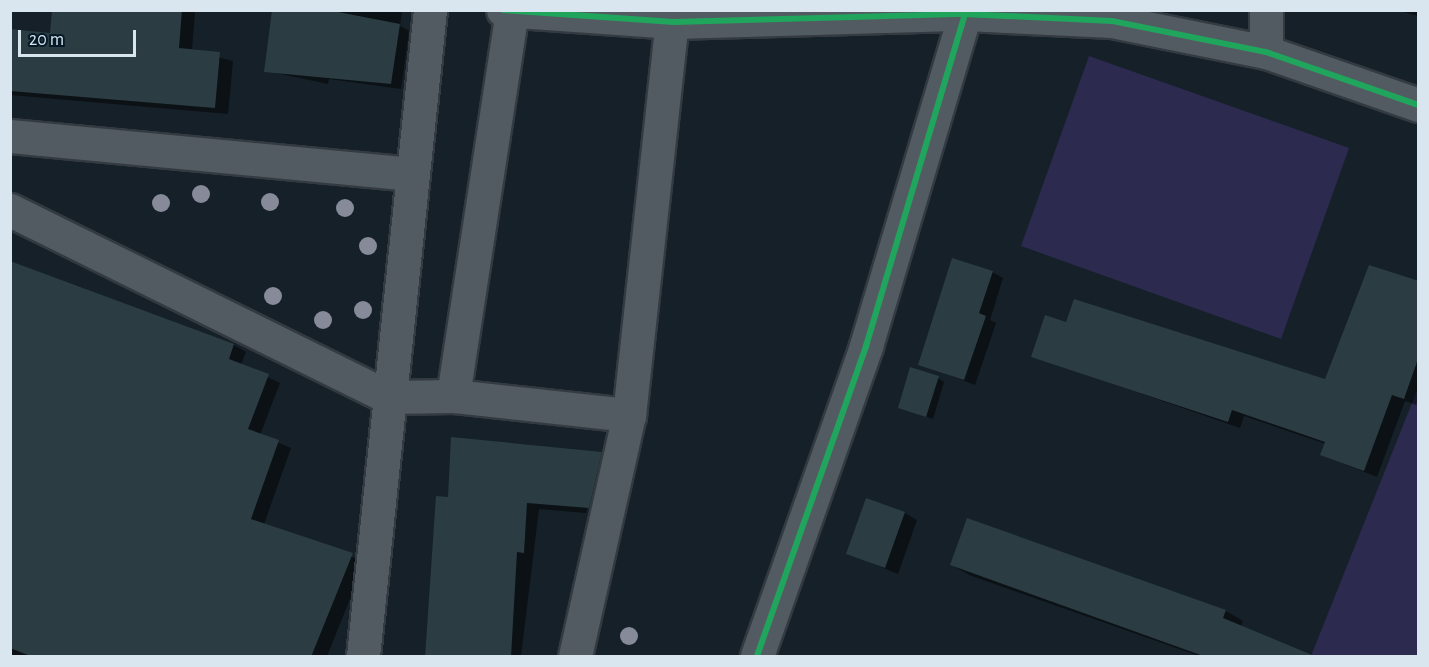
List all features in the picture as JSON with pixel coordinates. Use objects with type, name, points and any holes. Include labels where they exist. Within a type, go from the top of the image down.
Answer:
[{"type":"street","points":[[363,657],[430,10]]},
{"type":"street","points":[[1266,10],[1266,52]]},
{"type":"street","points":[[453,396],[508,11],[673,16],[1042,14],[1184,22],[1419,105]]},
{"type":"street","points":[[757,657],[866,346],[965,14]]},
{"type":"street","points":[[576,657],[628,415],[673,16]]},
{"type":"street","points":[[10,136],[412,174]]},
{"type":"street","points":[[10,210],[389,397],[453,396],[628,415]]},
{"type":"shaded area","points":[[1089,56],[1349,148],[1281,339],[1021,246]]},
{"type":"shaded area","points":[[1418,388],[1418,656],[1311,656]]},
{"type":"building","points":[[52,10],[182,10],[179,48],[220,52],[215,108],[10,91],[10,29],[50,33]]},
{"type":"building","points":[[272,10],[328,10],[400,24],[391,84],[264,72]]},
{"type":"building","points":[[952,258],[993,271],[979,313],[986,316],[964,380],[918,365]]},
{"type":"building","points":[[10,261],[234,344],[229,359],[269,374],[248,429],[279,440],[251,519],[353,553],[311,657],[33,657],[10,648]]},
{"type":"building","points":[[1369,265],[1419,281],[1419,356],[1404,399],[1392,395],[1364,471],[1320,455],[1325,442],[1232,410],[1228,422],[1031,357],[1045,315],[1066,322],[1074,299],[1325,379]]},
{"type":"building","points":[[910,367],[939,376],[926,417],[898,408]]},
{"type":"building","points":[[451,437],[602,452],[589,508],[527,503],[524,553],[517,552],[511,657],[425,657],[436,496],[448,497]]},
{"type":"building","points":[[866,498],[905,512],[885,568],[846,554]]},
{"type":"building","points":[[967,518],[1226,610],[1223,618],[1317,657],[1206,657],[950,565]]},
{"type":"cycle path","points":[[503,10],[674,22],[965,14],[1112,21],[1266,52],[1418,105]]},
{"type":"cycle path","points":[[757,656],[866,346],[965,14]]}]
